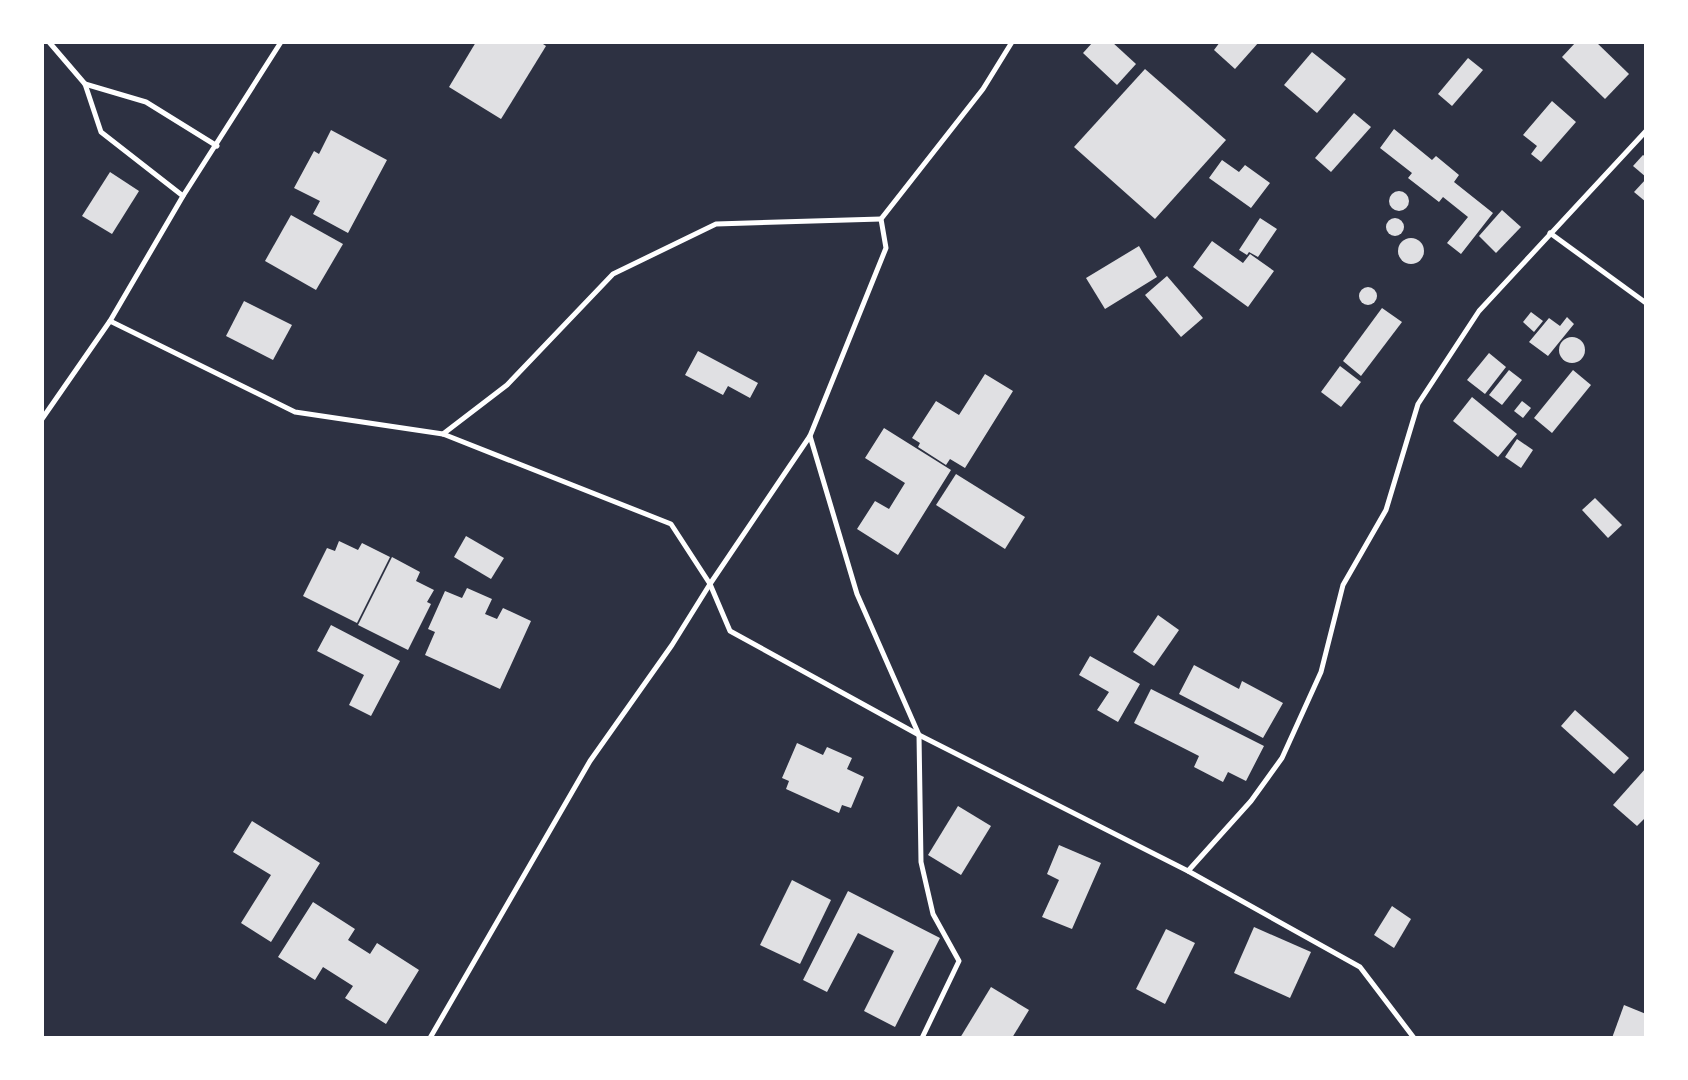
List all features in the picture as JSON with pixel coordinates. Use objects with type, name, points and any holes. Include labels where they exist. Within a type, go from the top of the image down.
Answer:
[{"type":"street","points":[[49,42],[85,84],[101,132],[183,196]]},
{"type":"street","points":[[42,419],[110,321],[183,196],[217,146],[281,42]]},
{"type":"street","points":[[430,1038],[590,761],[672,644],[710,584],[810,436],[886,248],[881,219],[983,89],[1012,42]]},
{"type":"street","points":[[85,84],[146,102],[217,146]]},
{"type":"street","points":[[1188,872],[1251,801],[1282,758],[1321,672],[1344,585],[1386,510],[1418,404],[1479,311],[1646,131]]},
{"type":"street","points":[[443,434],[507,385],[613,274],[716,224],[881,219]]},
{"type":"street","points":[[1550,233],[1646,303]]},
{"type":"street","points":[[110,321],[295,412],[443,434],[672,524],[710,584],[730,631],[919,735],[1188,872],[1360,966],[1414,1038]]},
{"type":"street","points":[[810,436],[856,594],[919,735],[921,862],[933,914],[959,960],[922,1038]]},
{"type":"building","points":[[476,42],[540,42],[546,46],[501,119],[449,87]]},
{"type":"building","points":[[1093,42],[1112,42],[1136,64],[1117,85],[1083,53]]},
{"type":"building","points":[[1220,42],[1259,42],[1235,69],[1214,50]]},
{"type":"building","points":[[1576,42],[1596,42],[1629,74],[1605,99],[1562,57]]},
{"type":"building","points":[[1312,52],[1346,79],[1317,113],[1284,85]]},
{"type":"building","points":[[1468,58],[1483,70],[1452,106],[1438,94]]},
{"type":"building","points":[[1145,69],[1226,140],[1155,219],[1074,147]]},
{"type":"building","points":[[1552,101],[1576,122],[1541,162],[1531,154],[1537,146],[1523,135]]},
{"type":"building","points":[[1354,113],[1371,127],[1331,172],[1315,158]]},
{"type":"building","points":[[1394,129],[1432,160],[1436,156],[1459,175],[1454,182],[1493,213],[1461,254],[1447,243],[1468,217],[1443,197],[1439,202],[1408,178],[1412,173],[1380,148]]},
{"type":"building","points":[[331,130],[387,160],[348,233],[313,214],[320,201],[294,188],[314,151],[319,154]]},
{"type":"building","points":[[1643,155],[1646,157],[1646,177],[1633,166]]},
{"type":"building","points":[[1222,160],[1239,172],[1245,165],[1270,183],[1251,208],[1209,178]]},
{"type":"building","points":[[110,172],[139,191],[112,234],[82,216]]},
{"type":"building","points":[[1646,179],[1646,202],[1634,192]]},
{"type":"building","points":[[1395,191],[1403,191],[1409,197],[1409,205],[1403,211],[1395,211],[1389,205],[1389,197]]},
{"type":"building","points":[[1502,210],[1521,227],[1496,253],[1479,236]]},
{"type":"building","points":[[291,215],[343,244],[316,290],[265,261]]},
{"type":"building","points":[[1260,218],[1277,229],[1258,257],[1249,252],[1247,255],[1239,250]]},
{"type":"building","points":[[1395,218],[1401,221],[1404,227],[1401,233],[1395,236],[1389,233],[1386,227],[1389,221]]},
{"type":"building","points":[[1411,238],[1420,242],[1424,251],[1420,260],[1411,264],[1402,260],[1398,251],[1402,242]]},
{"type":"building","points":[[1212,241],[1243,263],[1250,254],[1274,271],[1248,307],[1193,267]]},
{"type":"building","points":[[1139,246],[1157,277],[1105,309],[1086,278]]},
{"type":"building","points":[[1167,276],[1203,318],[1181,337],[1145,295]]},
{"type":"building","points":[[1368,287],[1374,290],[1377,296],[1374,302],[1368,305],[1362,302],[1359,296],[1362,290]]},
{"type":"building","points":[[244,301],[292,325],[273,360],[226,336]]},
{"type":"building","points":[[1382,308],[1402,322],[1361,376],[1343,361]]},
{"type":"building","points":[[1531,312],[1543,321],[1534,332],[1523,322]]},
{"type":"building","points":[[1567,317],[1574,324],[1548,356],[1529,342],[1549,318],[1560,326]]},
{"type":"building","points":[[1572,337],[1581,341],[1585,350],[1581,359],[1572,363],[1563,359],[1559,350],[1563,341]]},
{"type":"building","points":[[698,351],[758,383],[750,398],[728,386],[723,395],[685,375]]},
{"type":"building","points":[[1489,353],[1506,367],[1485,394],[1467,380]]},
{"type":"building","points":[[1340,366],[1361,382],[1341,407],[1321,392]]},
{"type":"building","points":[[1509,370],[1522,380],[1502,405],[1489,395]]},
{"type":"building","points":[[1573,370],[1591,385],[1552,433],[1534,418]]},
{"type":"building","points":[[985,374],[1013,391],[965,468],[950,459],[946,465],[918,447],[920,443],[912,438],[936,401],[959,415]]},
{"type":"building","points":[[1472,397],[1517,434],[1498,457],[1453,421]]},
{"type":"building","points":[[1522,401],[1531,408],[1523,418],[1514,411]]},
{"type":"building","points":[[884,428],[951,470],[898,555],[857,529],[875,501],[889,509],[905,483],[865,458]]},
{"type":"building","points":[[1517,439],[1533,450],[1521,468],[1505,457]]},
{"type":"building","points":[[956,474],[1025,517],[1005,549],[936,505]]},
{"type":"building","points":[[1595,498],[1622,525],[1608,538],[1582,510]]},
{"type":"building","points":[[466,536],[504,558],[491,579],[454,557]]},
{"type":"building","points":[[339,541],[358,550],[362,543],[390,557],[357,623],[303,596],[327,548],[335,551]]},
{"type":"building","points":[[392,557],[420,572],[416,581],[434,590],[427,602],[431,604],[408,650],[358,625]]},
{"type":"building","points":[[467,588],[492,599],[485,614],[497,619],[503,608],[531,621],[500,689],[425,655],[435,632],[428,629],[445,591],[462,598]]},
{"type":"building","points":[[1158,615],[1179,630],[1154,666],[1133,652]]},
{"type":"building","points":[[331,625],[400,661],[371,716],[349,705],[364,675],[317,651]]},
{"type":"building","points":[[1090,656],[1140,684],[1118,722],[1097,710],[1109,692],[1079,675]]},
{"type":"building","points":[[1194,665],[1239,689],[1242,681],[1283,703],[1263,738],[1179,694]]},
{"type":"building","points":[[1151,689],[1264,746],[1246,781],[1228,772],[1223,782],[1194,767],[1199,756],[1134,723]]},
{"type":"building","points":[[1575,710],[1629,758],[1614,774],[1561,726]]},
{"type":"building","points":[[797,743],[823,755],[827,747],[852,758],[847,769],[864,777],[851,808],[842,805],[839,813],[786,789],[789,781],[782,778]]},
{"type":"building","points":[[1646,768],[1646,817],[1637,826],[1613,805]]},
{"type":"building","points":[[958,806],[991,826],[961,875],[928,855]]},
{"type":"building","points":[[252,821],[320,863],[271,942],[241,923],[271,875],[233,852]]},
{"type":"building","points":[[1059,845],[1101,863],[1072,929],[1042,917],[1059,880],[1047,874]]},
{"type":"building","points":[[792,880],[831,900],[800,964],[760,945]]},
{"type":"building","points":[[848,891],[940,938],[895,1027],[864,1011],[894,951],[858,933],[827,992],[803,980]]},
{"type":"building","points":[[313,902],[355,929],[348,940],[370,954],[377,943],[419,970],[386,1024],[345,998],[353,986],[323,967],[315,980],[278,957]]},
{"type":"building","points":[[1392,906],[1411,919],[1394,948],[1374,935]]},
{"type":"building","points":[[1254,927],[1311,952],[1290,998],[1234,973]]},
{"type":"building","points":[[1166,929],[1195,943],[1165,1004],[1136,989]]},
{"type":"building","points":[[991,987],[1029,1010],[1012,1038],[960,1038]]},
{"type":"building","points":[[1624,1005],[1646,1014],[1646,1038],[1612,1038]]}]
